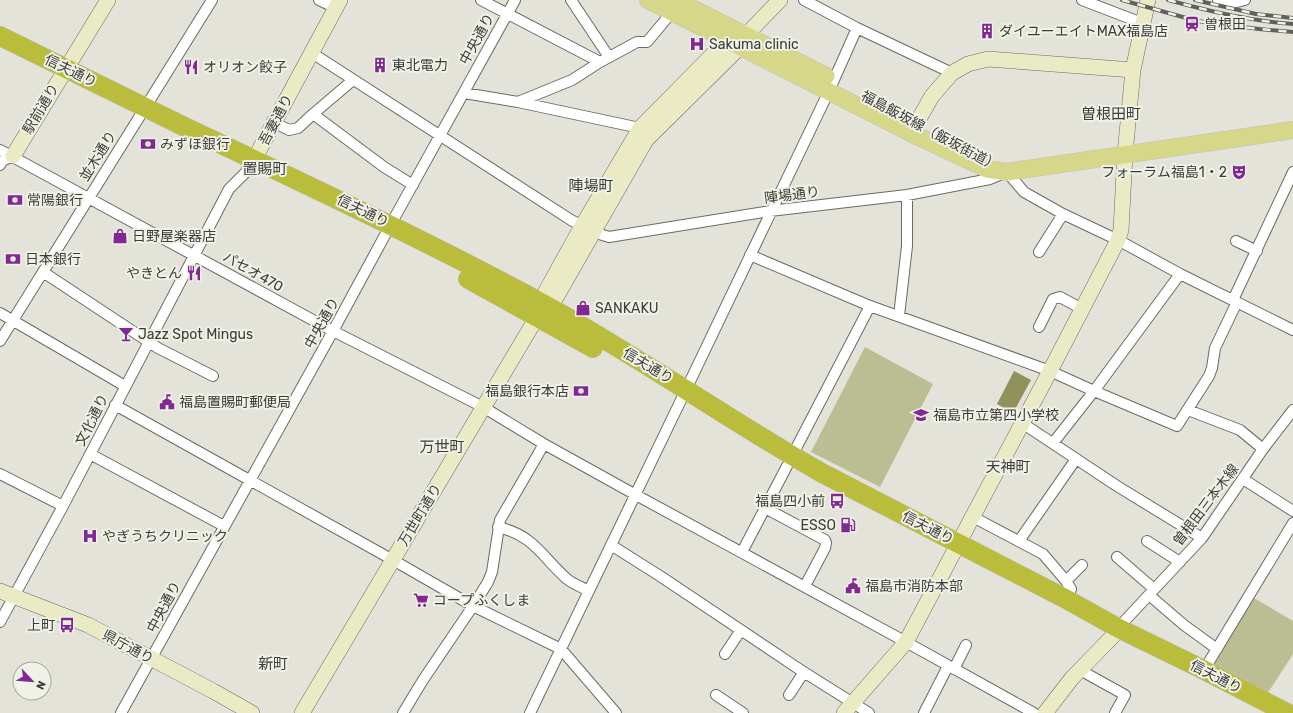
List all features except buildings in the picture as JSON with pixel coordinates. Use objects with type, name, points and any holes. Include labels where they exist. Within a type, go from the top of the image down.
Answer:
[{"type":"highway","name":"信夫通り","points":[[0,36],[63,73],[388,229],[542,309],[684,394],[789,461],[822,473],[955,549],[1115,632],[1261,713]]},
{"type":"highway","name":"信夫通り","points":[[0,50],[63,73]]},
{"type":"highway","name":"信夫通り","points":[[955,549],[1066,590],[1115,632],[1204,670],[1287,713]]},
{"type":"main road","name":"福島飯坂線（飯坂街道）","points":[[648,0],[674,6],[738,40],[831,85],[914,128],[983,157],[1007,172],[1293,130]]},
{"type":"street","name":"駅前通り","points":[[6,153],[63,73],[108,0]]},
{"type":"street","name":"並木通り","points":[[0,341],[212,0]]},
{"type":"street","points":[[319,0],[338,4]]},
{"type":"street","points":[[481,0],[604,59]]},
{"type":"street","name":"中央通り","points":[[121,713],[333,332],[388,229],[515,0]]},
{"type":"street","points":[[571,0],[604,59]]},
{"type":"street","points":[[588,229],[640,128],[780,0]]},
{"type":"street","points":[[804,0],[857,28],[952,73]]},
{"type":"street","points":[[1082,0],[1142,24]]},
{"type":"street","points":[[849,708],[906,642],[1118,240],[1121,230],[1125,154],[1133,70],[1148,0]]},
{"type":"street","points":[[1218,0],[1233,3],[1245,0]]},
{"type":"street","name":"吾妻通り","points":[[193,255],[229,189],[252,165],[338,4]]},
{"type":"street","points":[[518,102],[572,80],[604,59],[637,42],[647,42],[674,6]]},
{"type":"street","points":[[530,713],[636,495],[857,28]]},
{"type":"street","points":[[588,229],[646,140],[738,40]]},
{"type":"street","name":"陣場通り","points":[[312,53],[588,229],[609,237],[770,211],[907,195],[990,178],[1007,172]]},
{"type":"street","points":[[914,128],[932,96],[952,73],[968,64],[988,59],[1133,70]]},
{"type":"street","points":[[275,123],[289,130],[298,128],[353,80]]},
{"type":"street","points":[[464,93],[518,102],[640,128]]},
{"type":"street","points":[[313,114],[384,167],[413,185]]},
{"type":"street","points":[[0,165],[6,153]]},
{"type":"street","name":"パセオ470","points":[[6,153],[333,332],[483,408],[636,495],[1034,713]]},
{"type":"street","points":[[1007,172],[1024,192],[1063,214],[1118,240],[1180,274],[1293,330]]},
{"type":"street","points":[[750,255],[870,306],[1050,371],[1177,426],[1209,376],[1212,368],[1215,348],[1257,250],[1293,172]]},
{"type":"street","points":[[899,316],[908,246],[907,195]]},
{"type":"street","points":[[1039,252],[1063,214]]},
{"type":"street","name":"万世町通り","points":[[302,713],[588,229]]},
{"type":"street","points":[[1236,241],[1257,250]]},
{"type":"street","name":"文化通り","points":[[0,622],[7,593],[63,506],[193,255]]},
{"type":"street","points":[[43,272],[148,342],[213,376]]},
{"type":"street","points":[[1053,443],[1094,391],[1180,274]]},
{"type":"street","points":[[1039,327],[1053,299],[1060,297],[1082,309]]},
{"type":"street","points":[[742,552],[870,306]]},
{"type":"street","points":[[0,313],[125,386]]},
{"type":"street","points":[[115,405],[473,606],[561,649],[616,713]]},
{"type":"street","points":[[1188,410],[1240,430],[1263,449]]},
{"type":"street","name":"曽根田三本木線","points":[[1115,632],[1202,538],[1263,449],[1293,410]]},
{"type":"street","points":[[1022,423],[1134,497],[1202,538]]},
{"type":"street","points":[[402,713],[473,606],[492,572],[500,520],[544,444]]},
{"type":"street","points":[[90,454],[224,526]]},
{"type":"street","points":[[1019,541],[1076,459]]},
{"type":"street","points":[[0,474],[63,506]]},
{"type":"street","points":[[1243,479],[1293,511]]},
{"type":"street","points":[[765,508],[825,540],[825,548],[804,586]]},
{"type":"street","points":[[973,517],[1043,554],[1066,590],[1082,565]]},
{"type":"street","points":[[1204,670],[1293,523]]},
{"type":"street","points":[[498,527],[512,530],[523,536],[534,544],[568,579],[589,591]]},
{"type":"street","points":[[1147,541],[1180,562]]},
{"type":"street","points":[[611,545],[804,672],[849,708],[869,713]]},
{"type":"street","points":[[1117,557],[1184,625],[1217,649]]},
{"type":"street","name":"県庁通り","points":[[7,593],[88,625],[252,713]]},
{"type":"street","points":[[724,654],[741,630]]},
{"type":"street","points":[[1045,713],[1072,678],[1115,632]]},
{"type":"street","points":[[924,713],[951,667],[966,645]]},
{"type":"street","points":[[1080,670],[1125,695],[1115,713]]},
{"type":"street","points":[[789,695],[804,672]]},
{"type":"street","points":[[716,695],[743,713]]},
{"type":"shaded area","points":[[865,347],[933,384],[880,487],[811,452]]},
{"type":"shaded area","points":[[1014,371],[1031,380],[1013,413],[997,404]]},
{"type":"shaded area","points":[[1254,598],[1293,621],[1293,654],[1267,694],[1212,666]]},
{"type":"railway","points":[[1122,0],[1197,21],[1293,32]]},
{"type":"railway","points":[[1168,0],[1261,21],[1293,24]]},
{"type":"railway","points":[[1195,0],[1256,14],[1293,18]]},
{"type":"place","name":"曽根田","points":[[1192,24]]},
{"type":"place","name":"ダイユーエイトMAX福島店","points":[[987,31]]},
{"type":"place","name":"Sakuma clinic","points":[[697,44]]},
{"type":"place","name":"東北電力","points":[[380,65]]},
{"type":"place","name":"オリオン餃子","points":[[191,67]]},
{"type":"place","name":"みずほ銀行","points":[[148,144]]},
{"type":"place","name":"フォーラム福島1・2","points":[[1239,172]]},
{"type":"place","name":"常陽銀行","points":[[15,200]]},
{"type":"place","name":"日野屋楽器店","points":[[120,236]]},
{"type":"place","name":"日本銀行","points":[[13,259]]},
{"type":"place","name":"やきとん","points":[[194,273]]},
{"type":"place","name":"SANKAKU","points":[[583,308]]},
{"type":"place","name":"Jazz Spot Mingus","points":[[126,334]]},
{"type":"place","name":"福島銀行本店","points":[[581,391]]},
{"type":"place","name":"福島置賜町郵便局","points":[[167,402]]},
{"type":"place","name":"福島市立第四小学校","points":[[921,415]]},
{"type":"place","name":"福島四小前","points":[[837,501]]},
{"type":"place","name":"ESSO","points":[[848,525]]},
{"type":"place","name":"やぎうちクリニック","points":[[90,536]]},
{"type":"place","name":"福島市消防本部","points":[[853,586]]},
{"type":"place","name":"コープふくしま","points":[[421,600]]},
{"type":"place","name":"上町","points":[[67,625]]},
{"type":"district","name":"曽根田町","points":[[1111,114]]},
{"type":"district","name":"置賜町","points":[[265,169]]},
{"type":"district","name":"陣場町","points":[[591,186]]},
{"type":"district","name":"万世町","points":[[442,447]]},
{"type":"district","name":"天神町","points":[[1008,467]]},
{"type":"district","name":"新町","points":[[273,664]]}]
